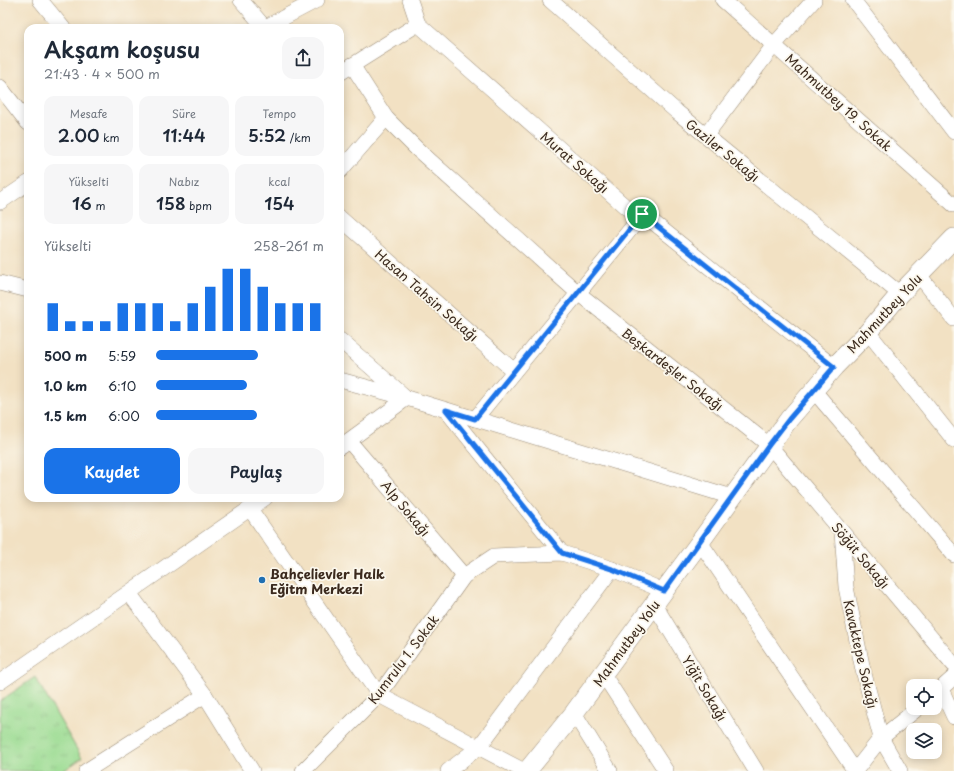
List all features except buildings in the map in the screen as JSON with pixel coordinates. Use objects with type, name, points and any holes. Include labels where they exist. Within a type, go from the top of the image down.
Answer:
[{"type":"main road","name":"Mahmutbey Yolu","points":[[526,771],[574,713],[789,419],[834,367],[868,332],[900,294],[954,238]]},
{"type":"street","points":[[40,0],[60,24]]},
{"type":"street","points":[[242,0],[261,24]]},
{"type":"street","points":[[272,24],[318,0]]},
{"type":"street","points":[[346,69],[418,24],[410,0]]},
{"type":"street","name":"Gaziler Sokağı","points":[[550,0],[706,136],[900,294]]},
{"type":"street","name":"Mahmutbey 19. Sokak","points":[[723,0],[954,206]]},
{"type":"street","points":[[706,136],[774,45],[814,0]]},
{"type":"street","points":[[853,0],[954,132]]},
{"type":"street","name":"Murat Sokağı","points":[[418,24],[628,208],[642,214],[834,367]]},
{"type":"street","name":"Beşkardeşler Sokağı","points":[[346,69],[386,118],[417,149],[578,293],[769,445]]},
{"type":"street","points":[[0,87],[24,118]]},
{"type":"street","points":[[344,166],[386,118]]},
{"type":"street","points":[[0,202],[24,186]]},
{"type":"street","points":[[475,419],[642,214]]},
{"type":"street","name":"Hasan Tahsin Sokağı","points":[[344,222],[514,371]]},
{"type":"street","points":[[919,275],[954,318]]},
{"type":"street","points":[[2,285],[24,289]]},
{"type":"street","points":[[868,332],[954,440]]},
{"type":"street","points":[[344,343],[407,398]]},
{"type":"street","points":[[344,381],[407,398],[732,497]]},
{"type":"street","points":[[814,391],[954,555]]},
{"type":"street","points":[[344,444],[407,398]]},
{"type":"street","points":[[446,410],[562,553]]},
{"type":"street","name":"Alp Sokağı","points":[[344,444],[464,576]]},
{"type":"street","name":"Söğüt Sokağı","points":[[769,445],[954,665]]},
{"type":"street","points":[[0,682],[129,594],[260,502]]},
{"type":"street","points":[[250,509],[379,695],[526,771]]},
{"type":"street","name":"Kavaktepe Sokağı","points":[[842,532],[846,587],[863,670],[881,738],[900,771]]},
{"type":"street","points":[[700,542],[855,771],[881,738],[909,715]]},
{"type":"street","points":[[464,576],[494,556],[562,553],[612,569],[659,598]]},
{"type":"street","points":[[448,771],[479,747],[612,569]]},
{"type":"street","name":"Kumrulu 1. Sokak","points":[[303,771],[379,695],[464,576]]},
{"type":"street","points":[[129,594],[205,695],[252,771]]},
{"type":"street","name":"Yiğit Sokağı","points":[[659,598],[756,771]]},
{"type":"street","points":[[603,674],[666,771]]},
{"type":"street","points":[[942,688],[954,677]]},
{"type":"street","points":[[86,771],[205,695]]},
{"type":"street","points":[[942,698],[954,717]]},
{"type":"street","points":[[574,713],[610,771]]},
{"type":"green space","points":[[35,677],[82,758],[63,771],[0,771],[0,701]]},
{"type":"place","name":"Bahçelievler Halk Eğitm Merkezi","points":[[262,580]]},
{"type":"route","points":[[642,214],[834,367],[789,419],[769,445],[664,591],[612,569],[562,553],[446,410],[475,419],[642,214]]}]
